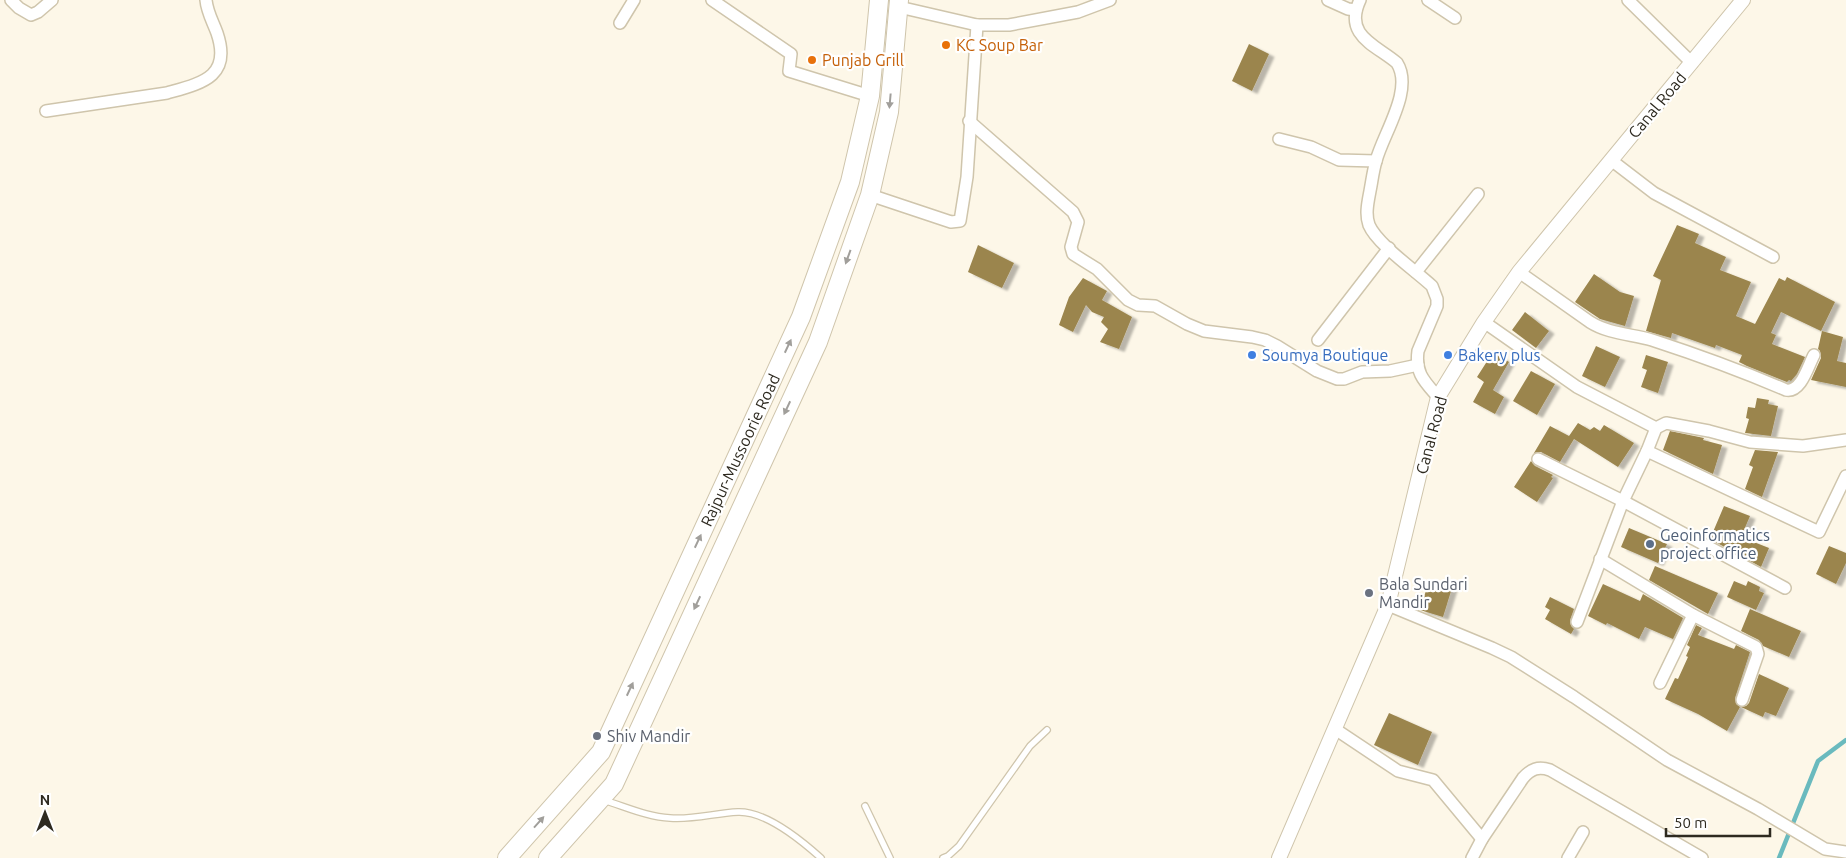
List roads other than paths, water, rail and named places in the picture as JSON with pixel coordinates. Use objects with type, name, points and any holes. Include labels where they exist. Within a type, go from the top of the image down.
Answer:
[{"type":"main road","name":"Rajpur-Mussoorie Road","points":[[507,858],[601,752],[801,317],[850,182],[870,96],[879,0]]},
{"type":"main road","name":"Rajpur-Mussoorie Road","points":[[548,858],[614,784],[818,342],[870,195],[889,112],[899,4]]},
{"type":"main road","points":[[872,72],[892,76]]},
{"type":"street","points":[[11,0],[19,8],[31,14],[38,12],[52,0]]},
{"type":"street","points":[[46,111],[167,93],[186,88],[209,78],[218,69],[220,54],[218,38],[208,12],[206,0]]},
{"type":"street","points":[[620,23],[634,0]]},
{"type":"street","points":[[712,0],[791,54],[790,71],[870,96]]},
{"type":"street","points":[[899,4],[977,25],[1008,25],[1078,12],[1110,0]]},
{"type":"street","points":[[1328,0],[1348,9],[1358,5],[1356,23],[1364,38],[1374,48],[1397,63],[1402,74],[1401,93],[1376,161],[1367,206],[1367,218],[1374,232],[1389,248],[1432,286],[1437,299],[1437,306],[1418,350],[1418,364],[1422,378],[1438,397]]},
{"type":"street","points":[[1428,0],[1455,18]]},
{"type":"street","points":[[1628,0],[1692,63]]},
{"type":"street","name":"Canal Road","points":[[1279,858],[1388,605],[1438,397],[1484,322],[1519,272],[1743,0]]},
{"type":"street","points":[[870,195],[951,222],[958,222],[961,217],[967,177],[969,121],[977,25]]},
{"type":"street","points":[[969,121],[1073,212],[1078,222],[1071,247],[1073,254],[1097,268],[1134,304],[1155,306],[1204,331],[1265,340],[1317,371],[1337,379],[1344,379],[1362,372],[1390,370],[1418,364]]},
{"type":"street","points":[[1278,139],[1311,147],[1339,160],[1376,161]]},
{"type":"street","points":[[1611,160],[1654,193],[1773,258]]},
{"type":"street","points":[[1416,272],[1478,194]]},
{"type":"street","points":[[1318,340],[1389,248]]},
{"type":"street","points":[[1519,272],[1602,329],[1649,340],[1729,366],[1786,390],[1791,391],[1798,387],[1814,355]]},
{"type":"street","points":[[1484,322],[1577,387],[1656,428]]},
{"type":"street","points":[[1577,622],[1623,501],[1656,428],[1666,423],[1709,431],[1750,442],[1803,446],[1846,440]]},
{"type":"street","points":[[1647,451],[1819,532],[1846,476]]},
{"type":"street","points":[[1538,459],[1623,501],[1784,588]]},
{"type":"street","points":[[1600,559],[1694,615],[1756,647],[1758,654],[1742,700]]},
{"type":"street","points":[[1388,605],[1511,657],[1667,760],[1835,853]]},
{"type":"street","points":[[1660,684],[1694,615]]},
{"type":"street","points":[[1336,729],[1398,771],[1433,780],[1482,839]]},
{"type":"street","points":[[1472,858],[1482,839],[1523,778],[1529,771],[1539,768],[1550,770],[1702,858]]},
{"type":"street","points":[[1568,858],[1583,832]]},
{"type":"lane","points":[[943,858],[959,846],[1030,746],[1047,730]]},
{"type":"lane","points":[[601,799],[654,816],[670,818],[700,818],[731,812],[749,812],[784,830],[821,858]]},
{"type":"lane","points":[[865,806],[890,858]]},
{"type":"waterway","points":[[1779,858],[1818,761],[1846,740]]},
{"type":"place","name":"KC Soup Bar","points":[[946,45]]},
{"type":"place","name":"Punjab Grill","points":[[812,60]]},
{"type":"place","name":"Soumya Boutique","points":[[1252,355]]},
{"type":"place","name":"Bakery plus","points":[[1448,355]]},
{"type":"place","name":"Geoinformatics project office","points":[[1650,544]]},
{"type":"place","name":"Bala Sundari Mandir","points":[[1369,593]]},
{"type":"place","name":"Shiv Mandir","points":[[597,736]]}]
